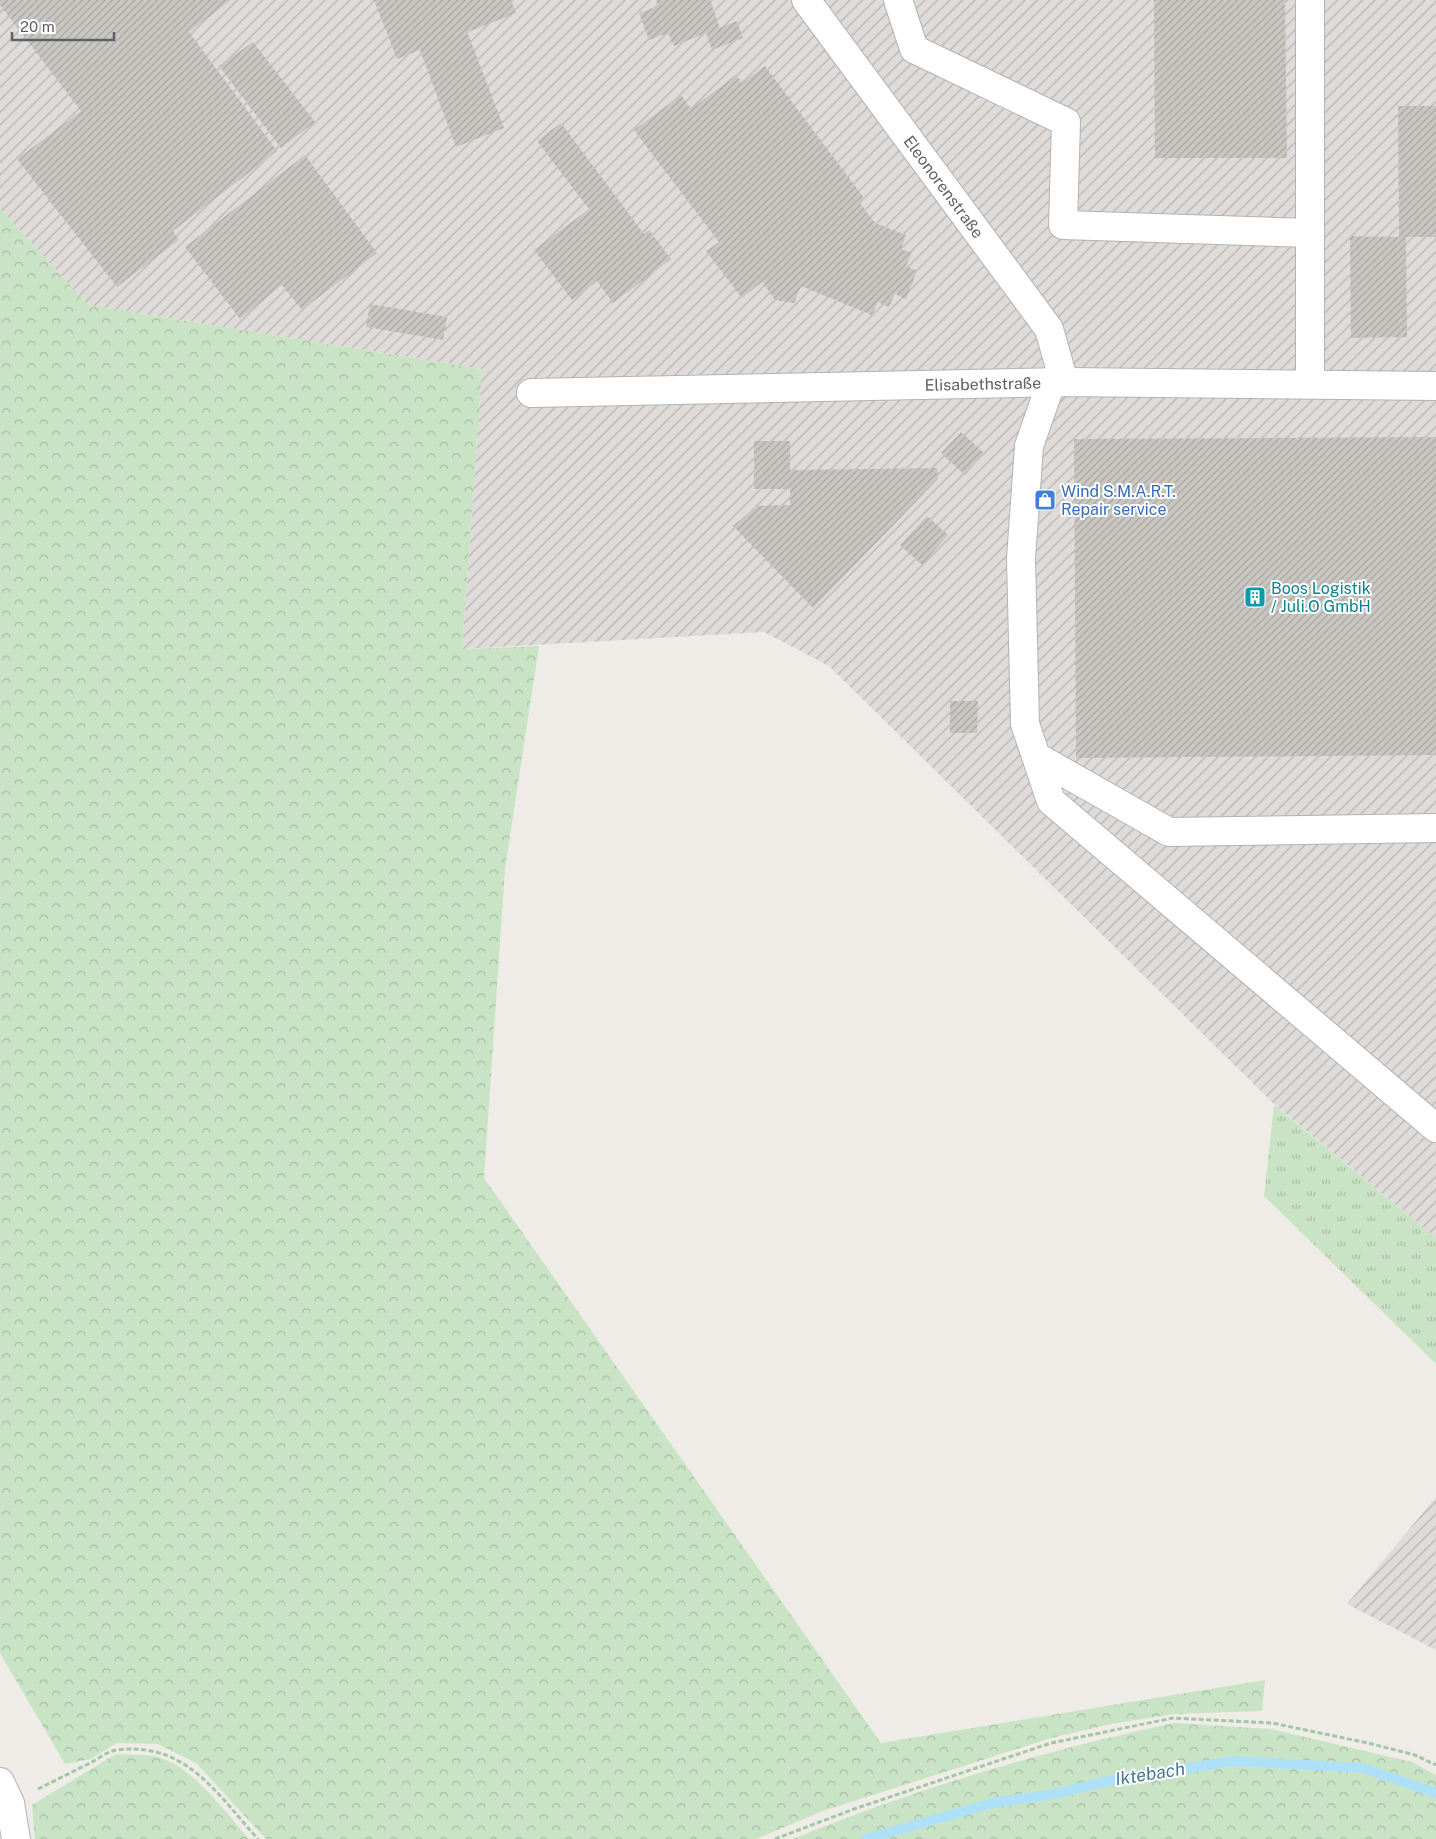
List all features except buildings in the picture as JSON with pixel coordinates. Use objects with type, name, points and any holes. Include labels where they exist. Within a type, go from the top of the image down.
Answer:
[{"type":"street","name":"Eleonorenstraße","points":[[806,0],[1049,328],[1058,382]]},
{"type":"street","points":[[898,0],[914,49],[1066,122],[1063,224],[1310,233]]},
{"type":"street","points":[[1310,0],[1310,384]]},
{"type":"street","name":"Elisabethstraße","points":[[531,393],[1058,382],[1436,386]]},
{"type":"street","points":[[1058,382],[1029,446],[1021,559],[1025,724],[1050,801],[1436,1128]]},
{"type":"street","points":[[1037,757],[1169,832],[1436,828]]},
{"type":"street","points":[[5,1792],[16,1839]]},
{"type":"path","points":[[775,1839],[872,1802],[1051,1743],[1173,1718],[1272,1723],[1415,1755],[1436,1765]]},
{"type":"path","points":[[5,1792],[115,1750],[154,1752],[181,1760],[191,1768],[215,1791],[258,1839]]},
{"type":"shaded area","points":[[0,0],[1436,0],[1436,1238],[1274,1104],[829,666],[764,632],[462,649],[482,369],[88,305],[0,209]]},
{"type":"shaded area","points":[[1436,1497],[1436,1650],[1347,1604]]},
{"type":"green space","points":[[0,209],[88,305],[482,369],[462,649],[539,646],[505,869],[484,1178],[881,1743],[1265,1680],[1262,1711],[1174,1714],[1111,1724],[1051,1738],[823,1811],[756,1839],[266,1839],[196,1763],[158,1744],[117,1743],[91,1759],[65,1764],[0,1653]]},
{"type":"green space","points":[[1274,1105],[1436,1238],[1436,1364],[1264,1196]]},
{"type":"green space","points":[[1174,1723],[1271,1729],[1412,1762],[1436,1775],[1436,1839],[793,1839],[933,1787],[981,1772],[1077,1745]]},
{"type":"green space","points":[[116,1754],[154,1756],[182,1769],[207,1790],[249,1839],[35,1839],[32,1805]]},
{"type":"waterway","name":"Iktebach","points":[[866,1839],[993,1803],[1055,1794],[1111,1780],[1234,1761],[1363,1768],[1436,1793]]},
{"type":"place","name":"Wind S.M.A.R.T. Repair service","points":[[1045,500]]},
{"type":"place","name":"Boos Logistik / Juli.O GmbH","points":[[1255,597]]}]
